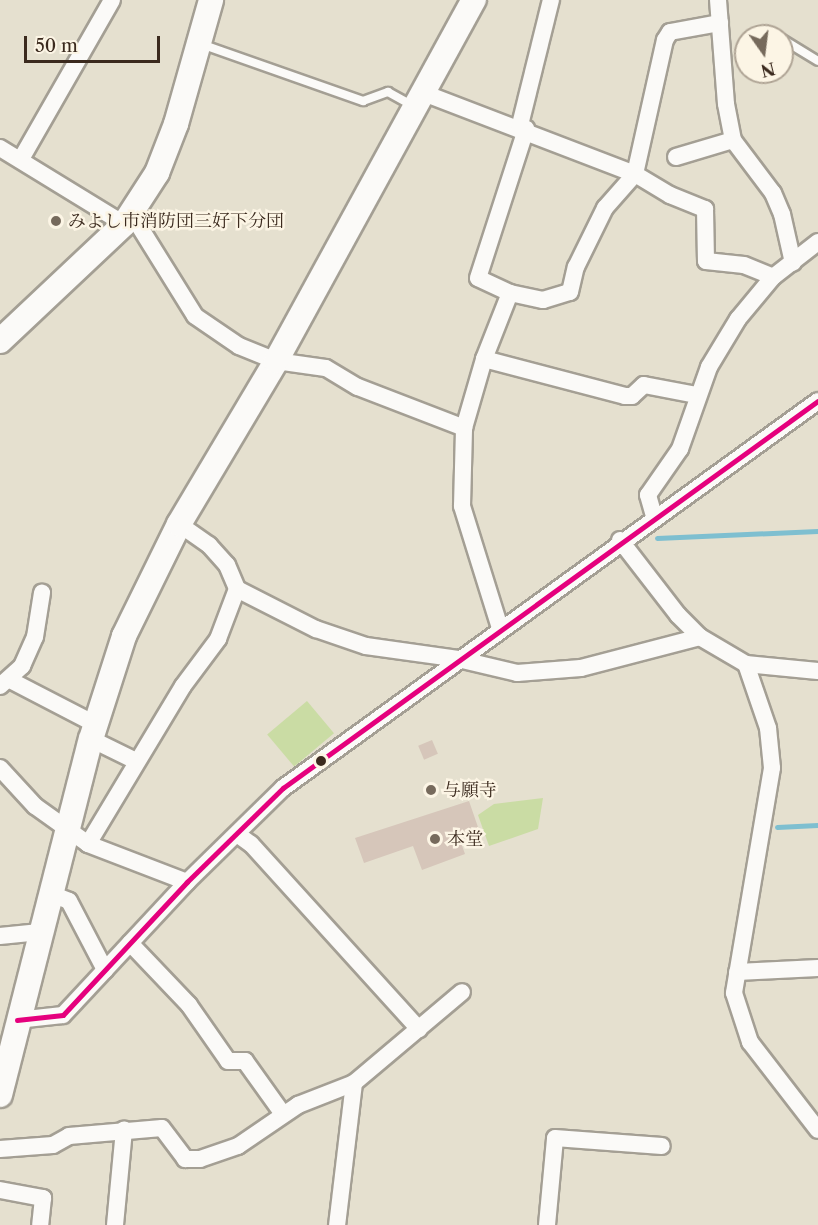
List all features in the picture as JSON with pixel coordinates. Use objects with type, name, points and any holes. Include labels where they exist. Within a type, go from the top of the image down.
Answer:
[{"type":"street","points":[[21,159],[112,0]]},
{"type":"street","points":[[0,341],[128,218],[160,163],[211,0]]},
{"type":"street","points":[[0,1095],[17,1020],[93,731],[124,636],[179,524],[276,361],[417,99],[474,0]]},
{"type":"street","points":[[551,0],[522,129],[478,278],[510,293],[543,300],[570,292],[576,267],[604,208],[635,174],[665,40],[670,32],[720,23]]},
{"type":"street","points":[[718,0],[726,104],[733,140],[773,193],[793,263]]},
{"type":"street","points":[[417,99],[522,129],[635,174],[670,195],[705,209],[706,261],[744,266],[773,277]]},
{"type":"street","points":[[676,157],[733,140]]},
{"type":"street","points":[[0,148],[128,218],[195,316],[239,346],[276,361],[326,368],[358,387],[464,428]]},
{"type":"street","points":[[654,516],[648,495],[680,449],[697,395],[738,319],[773,277],[817,247]]},
{"type":"street","points":[[500,628],[462,506],[464,428],[484,359],[510,293]]},
{"type":"street","points":[[484,359],[625,396],[633,396],[644,385],[697,395]]},
{"type":"street","points":[[17,1020],[63,1015],[187,882],[283,788],[620,540],[818,401]]},
{"type":"street","points":[[179,524],[209,545],[227,565],[237,589],[316,629],[390,652],[458,659],[493,670],[550,673],[639,656],[700,637]]},
{"type":"street","points":[[620,540],[678,615],[700,637],[746,664],[818,671]]},
{"type":"street","points":[[88,844],[136,762],[218,639],[237,589]]},
{"type":"street","points":[[42,593],[35,637],[22,666],[5,683],[93,731],[136,762]]},
{"type":"street","points":[[746,664],[773,750],[734,993],[750,1042],[818,1130]]},
{"type":"street","points":[[0,768],[35,806],[68,827],[88,844],[187,882]]},
{"type":"street","points":[[237,834],[258,852],[419,1029]]},
{"type":"street","points":[[51,894],[69,901],[105,970]]},
{"type":"street","points":[[0,936],[40,932]]},
{"type":"street","points":[[0,1149],[53,1145],[69,1136],[124,1129],[162,1128],[185,1159],[200,1159],[238,1146],[284,1118],[244,1061],[228,1061],[189,1005],[130,943]]},
{"type":"street","points":[[737,972],[818,968]]},
{"type":"street","points":[[283,1114],[354,1083],[462,992]]},
{"type":"street","points":[[337,1225],[354,1083]]},
{"type":"street","points":[[115,1225],[124,1129]]},
{"type":"street","points":[[547,1225],[555,1138],[662,1146]]},
{"type":"street","points":[[0,1190],[43,1198],[40,1225]]},
{"type":"lane","points":[[198,43],[363,101],[388,92],[417,99]]},
{"type":"lane","points":[[794,46],[818,61]]},
{"type":"green space","points":[[307,701],[334,733],[294,767],[267,734]]},
{"type":"green space","points":[[543,798],[538,829],[489,846],[478,815],[494,804]]},
{"type":"building","points":[[432,740],[438,754],[424,760],[418,746]]},
{"type":"building","points":[[469,801],[479,830],[459,837],[465,854],[422,870],[413,846],[364,863],[355,838]]},
{"type":"waterway","points":[[657,538],[818,531]]},
{"type":"waterway","points":[[777,827],[818,825]]},
{"type":"transit line","points":[[17,1020],[63,1015],[187,882],[283,788],[818,401]]},
{"type":"place","name":"みよし市消防団三好下分団","points":[[56,221]]},
{"type":"place","name":"与願寺","points":[[431,790]]},
{"type":"place","name":"本堂","points":[[435,839]]}]
